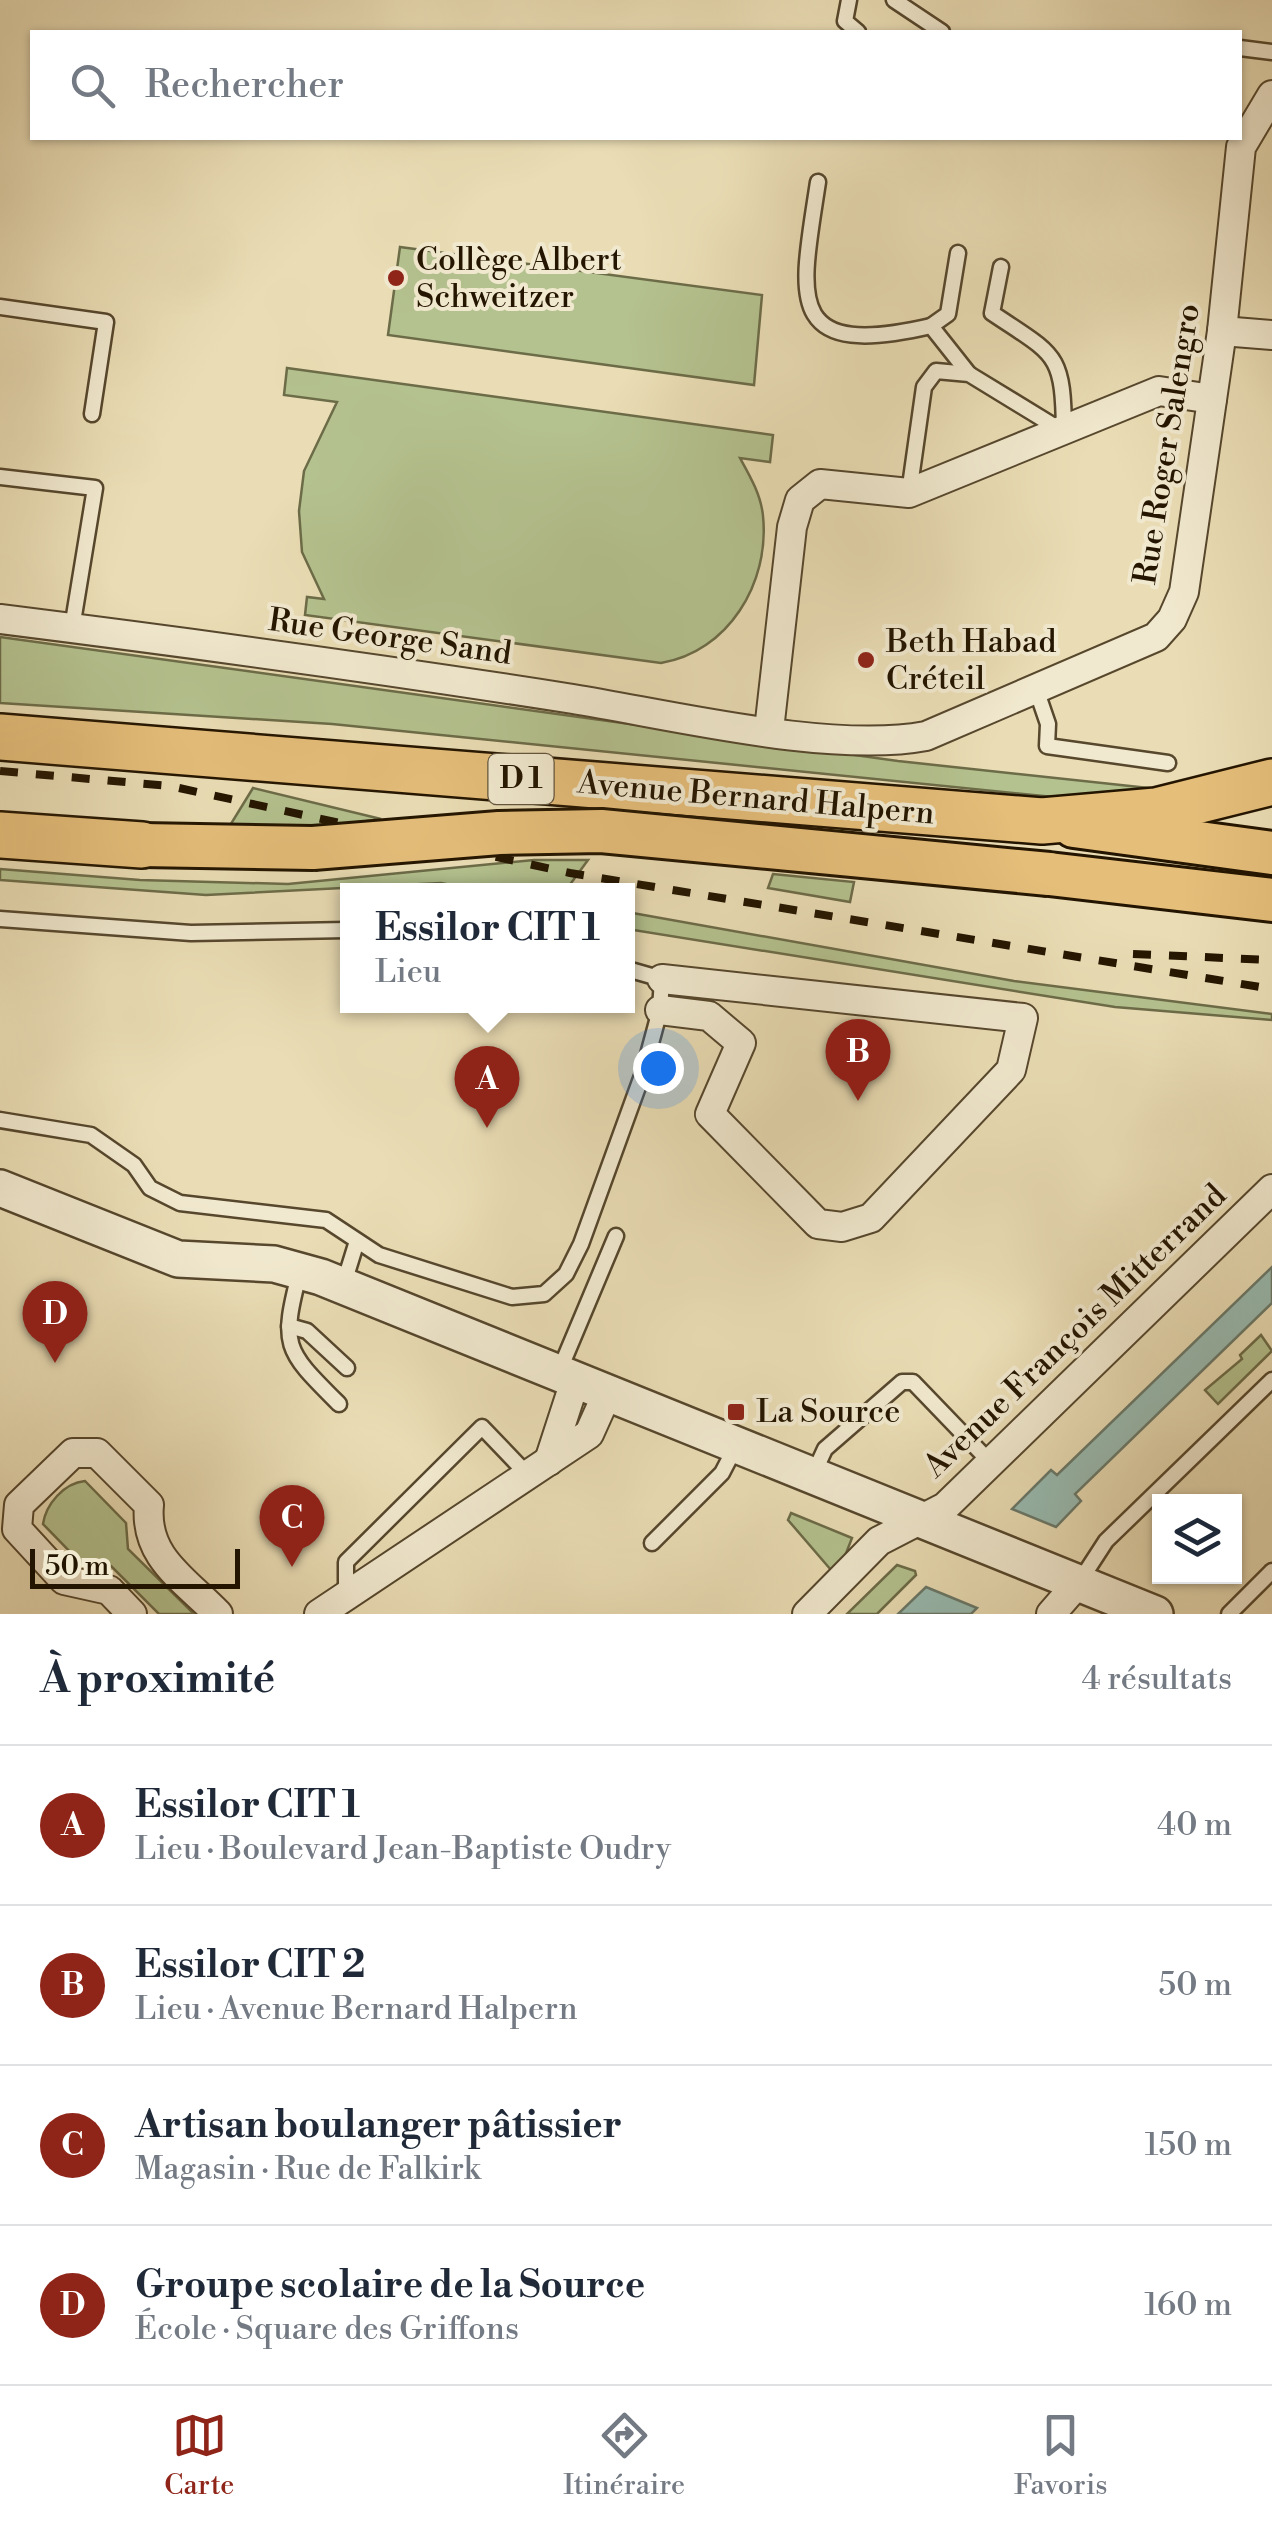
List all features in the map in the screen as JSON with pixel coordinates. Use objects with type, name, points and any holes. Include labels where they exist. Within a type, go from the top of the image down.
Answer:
[{"type":"highway","name":"Avenue Bernard Halpern","points":[[0,738],[1042,821]]},
{"type":"highway","points":[[1042,821],[1156,810],[1272,782]]},
{"type":"highway","name":"Avenue Bernard Halpern","points":[[0,834],[142,845]]},
{"type":"main road","name":"Avenue Bernard Halpern","points":[[1042,821],[1272,854]]},
{"type":"main road","name":"Avenue Bernard Halpern","points":[[142,845],[313,848],[499,833],[601,831],[1049,874],[1272,900]]},
{"type":"street","name":"Rue Roger Salengro","points":[[769,730],[888,744],[926,736],[1156,637],[1172,619],[1184,592],[1222,331],[1241,148],[1272,96]]},
{"type":"street","points":[[1222,331],[1272,335]]},
{"type":"street","points":[[769,730],[792,527],[800,500],[820,484],[909,494],[1159,391],[1212,399]]},
{"type":"street","name":"Rue George Sand","points":[[0,620],[444,678],[769,730]]},
{"type":"street","points":[[660,1010],[710,1016],[741,1043],[710,1114],[818,1224],[842,1226],[872,1218],[1011,1070],[1023,1018],[662,980]]},
{"type":"street","points":[[0,1188],[178,1259],[274,1264],[343,1285],[1155,1614]]},
{"type":"street","name":"Avenue François Mitterrand","points":[[808,1614],[889,1537],[925,1521],[992,1463],[1272,1189]]},
{"type":"street","points":[[320,1614],[538,1468],[580,1383]]},
{"type":"street","points":[[132,1614],[109,1590],[64,1580],[17,1529],[19,1505],[73,1453],[97,1452],[148,1505],[146,1530],[152,1548],[218,1614]]},
{"type":"street","points":[[1051,1614],[1078,1584]]},
{"type":"lane","points":[[849,0],[844,22],[855,30]]},
{"type":"lane","points":[[894,0],[939,30]]},
{"type":"lane","points":[[1242,48],[1272,52]]},
{"type":"lane","points":[[818,182],[804,278],[810,310],[826,328],[878,338],[931,326],[948,314],[958,253]]},
{"type":"lane","points":[[1001,268],[992,313],[1052,353],[1064,378],[1064,432]]},
{"type":"lane","points":[[0,306],[106,322],[92,414]]},
{"type":"lane","points":[[931,326],[969,374],[1064,432]]},
{"type":"lane","points":[[909,494],[924,387],[936,372],[969,374]]},
{"type":"lane","points":[[0,477],[95,488],[72,628]]},
{"type":"lane","points":[[1036,689],[1048,724],[1047,746],[1168,762]]},
{"type":"lane","points":[[0,919],[191,932],[340,930]]},
{"type":"lane","points":[[0,1120],[91,1136],[134,1165],[150,1188],[180,1203],[326,1220],[379,1256],[512,1297],[544,1294],[566,1274],[581,1244],[643,1073],[660,1010],[662,980],[635,972]]},
{"type":"lane","points":[[580,1383],[616,1236]]},
{"type":"lane","points":[[343,1285],[357,1241]]},
{"type":"lane","points":[[300,1270],[288,1341],[296,1360],[339,1404]]},
{"type":"lane","points":[[289,1326],[308,1332],[347,1368]]},
{"type":"lane","points":[[1078,1584],[1106,1541],[1272,1380]]},
{"type":"lane","points":[[813,1475],[825,1450],[902,1382],[913,1382],[992,1463]]},
{"type":"lane","points":[[346,1596],[346,1562],[482,1427],[538,1468]]},
{"type":"lane","points":[[652,1544],[722,1473],[751,1451],[780,1475],[870,1510],[889,1537]]},
{"type":"lane","points":[[1228,1614],[1272,1571]]},
{"type":"green space","points":[[400,247],[762,295],[754,385],[388,335]]},
{"type":"green space","points":[[287,368],[773,435],[770,462],[740,458],[763,516],[759,566],[751,589],[725,629],[706,645],[661,663],[305,615],[307,597],[324,599],[302,552],[299,511],[304,471],[337,402],[284,395]]},
{"type":"green space","points":[[0,637],[898,761],[1186,792],[1113,803],[332,724],[0,703]]},
{"type":"green space","points":[[253,788],[381,819],[312,829],[229,827]]},
{"type":"green space","points":[[534,860],[588,860],[571,883],[340,883],[340,888],[206,895],[0,880],[0,869],[140,880],[288,884]]},
{"type":"green space","points":[[773,874],[854,882],[850,902],[768,888]]},
{"type":"green space","points":[[635,913],[1014,981],[1272,1014],[1272,1020],[1115,1007],[635,930]]},
{"type":"green space","points":[[1261,1335],[1272,1351],[1218,1404],[1205,1390],[1242,1359],[1240,1355]]},
{"type":"green space","points":[[85,1481],[126,1523],[128,1549],[194,1614],[159,1614],[111,1566],[80,1562],[43,1524],[57,1496]]},
{"type":"green space","points":[[791,1513],[852,1538],[845,1556],[831,1570],[788,1520]]},
{"type":"green space","points":[[897,1565],[915,1571],[916,1575],[877,1614],[847,1614]]},
{"type":"water","points":[[1272,1267],[1272,1303],[1075,1494],[1081,1501],[1056,1527],[1012,1509],[1051,1470],[1057,1475]]},
{"type":"water","points":[[926,1587],[977,1608],[971,1614],[898,1614]]},
{"type":"railway","points":[[0,771],[170,786],[631,883]]},
{"type":"railway","points":[[635,884],[1272,989]]},
{"type":"railway","points":[[1133,954],[1272,960]]},
{"type":"place","name":"Collège Albert Schweitzer","points":[[396,278]]},
{"type":"place","name":"Beth Habad Créteil","points":[[866,660]]},
{"type":"place","name":"Essilor CIT 2","points":[[858,1101]]},
{"type":"place","name":"Essilor CIT 1","points":[[487,1128]]},
{"type":"place","name":"Groupe scolaire de la Source","points":[[55,1363]]},
{"type":"place","name":"La Source","points":[[736,1412]]},
{"type":"place","name":"Artisan boulanger pâtissier","points":[[292,1567]]}]
